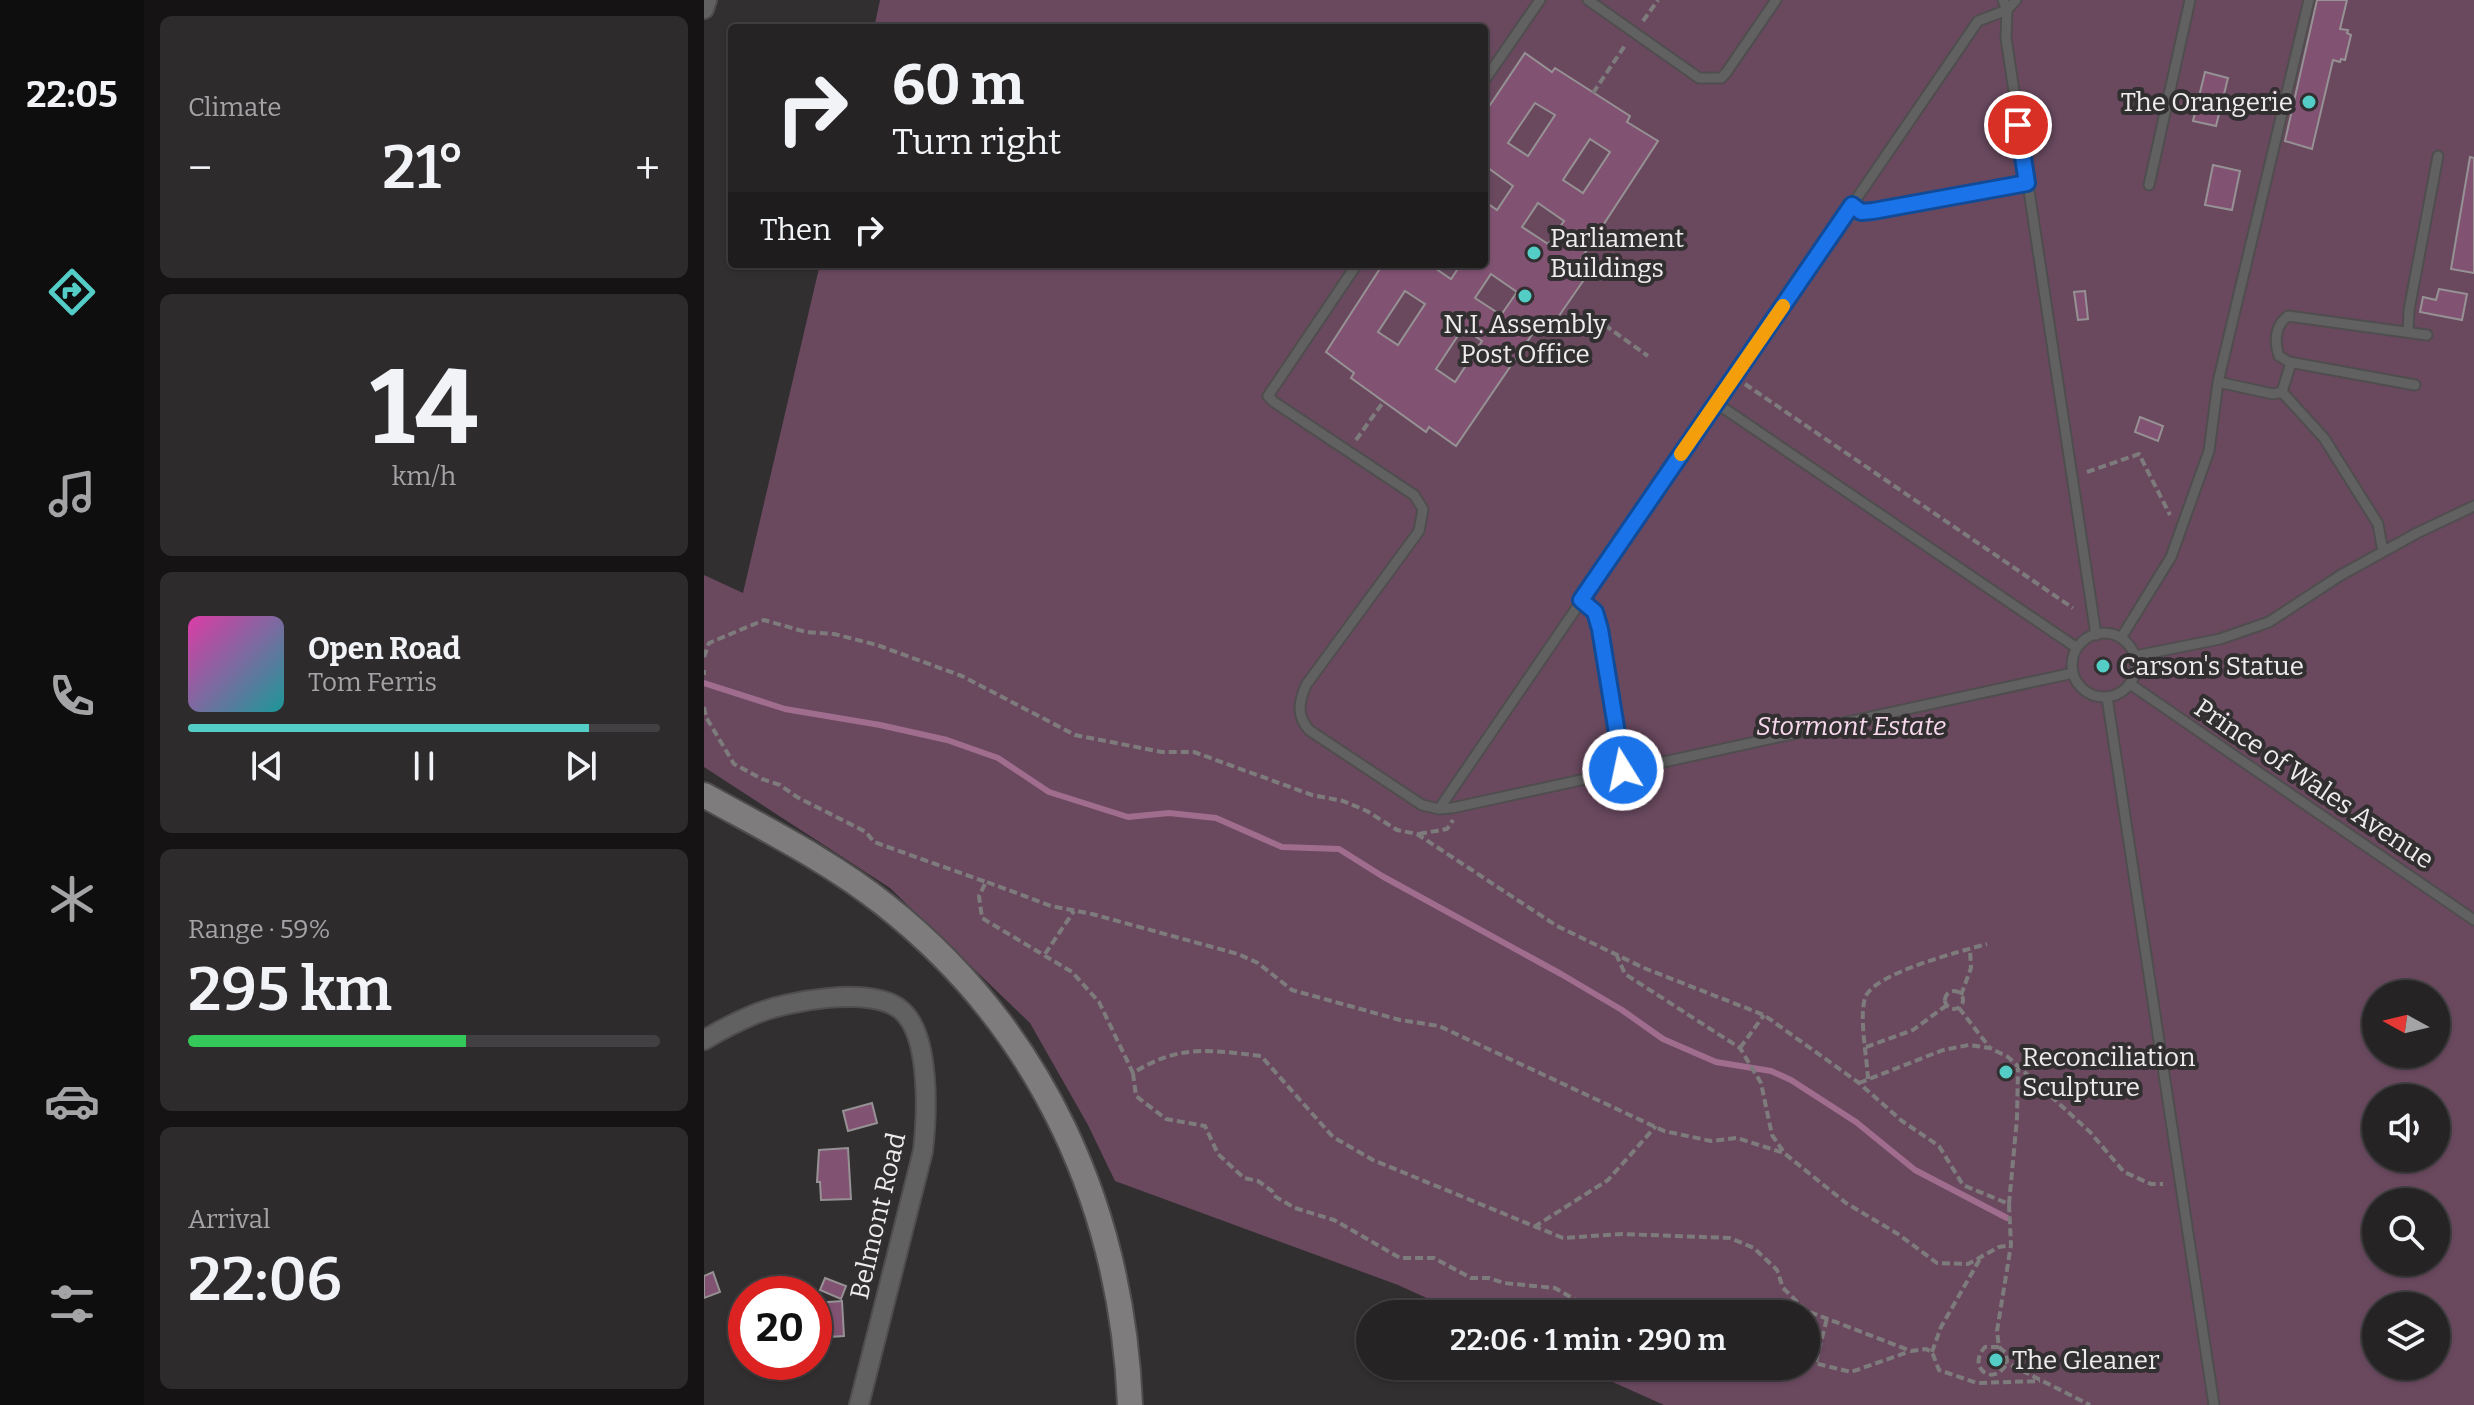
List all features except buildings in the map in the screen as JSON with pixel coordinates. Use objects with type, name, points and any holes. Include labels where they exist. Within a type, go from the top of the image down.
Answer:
[{"type":"main road","points":[[704,795],[827,864],[884,904],[937,949],[990,1010],[1024,1057],[1053,1105],[1083,1169],[1101,1219],[1118,1288],[1128,1353],[1130,1405]]},
{"type":"street","points":[[704,9],[707,0]]},
{"type":"street","name":"Belmont Road","points":[[704,1040],[754,1014],[840,998],[889,1003],[902,1010],[912,1024],[920,1048],[928,1111],[923,1151],[859,1405]]},
{"type":"lane","points":[[1488,75],[1540,0]]},
{"type":"lane","points":[[1588,0],[1699,78],[1712,79],[1721,78],[1726,73],[1776,0]]},
{"type":"lane","points":[[1439,809],[1978,21],[2016,0]]},
{"type":"lane","points":[[2149,185],[2190,0]]},
{"type":"lane","points":[[2121,638],[2171,557],[2209,451],[2218,382],[2309,0]]},
{"type":"lane","points":[[2005,5],[2006,38],[2096,635]]},
{"type":"lane","points":[[2408,332],[2409,310],[2438,156]]},
{"type":"lane","points":[[1852,205],[1861,212],[1873,211],[2027,183]]},
{"type":"lane","points":[[1354,268],[1268,396],[1414,495],[1423,509],[1419,531],[1306,685],[1300,702],[1300,714],[1309,730],[1395,790],[1422,805],[1439,809],[2073,673]]},
{"type":"lane","points":[[2415,385],[2289,362],[2279,356],[2276,346],[2279,326],[2288,316],[2427,335]]},
{"type":"lane","points":[[2282,392],[2289,362]]},
{"type":"lane","points":[[2218,382],[2273,394],[2282,392]]},
{"type":"lane","points":[[2282,392],[2324,438],[2378,524],[2383,552]]},
{"type":"lane","points":[[1716,403],[2077,648]]},
{"type":"lane","points":[[2135,656],[2248,632],[2291,610],[2341,575],[2474,506]]},
{"type":"lane","points":[[1581,600],[1595,612],[1600,629],[1623,770]]},
{"type":"lane","points":[[2106,633],[2121,638],[2135,656],[2136,668],[2130,684],[2117,695],[2090,694],[2082,689],[2073,673],[2072,664],[2077,648],[2096,635],[2106,633]]},
{"type":"lane","name":"Prince of Wales Avenue","points":[[2130,684],[2474,920]]},
{"type":"lane","points":[[2107,697],[2214,1405]]},
{"type":"path","points":[[1585,311],[1648,356]]},
{"type":"path","points":[[1735,377],[2073,608]]},
{"type":"path","points":[[1348,452],[1384,401]]},
{"type":"path","points":[[2085,473],[2139,454],[2180,535]]},
{"type":"path","points":[[704,657],[709,643],[764,620],[806,632],[834,634],[877,645],[962,676],[1075,735],[1162,752],[1194,752],[1300,791],[1343,801],[1367,811],[1397,830],[1417,834],[1447,829],[1453,819]]},
{"type":"path","points":[[704,707],[706,717],[734,764],[866,832],[874,842],[1051,906],[1238,954],[1258,963],[1292,990],[1400,1020],[1439,1026],[1664,1131],[1711,1141],[1737,1138],[1784,1153]]},
{"type":"path","points":[[1417,834],[1557,926],[1644,968],[1764,1015],[1859,1083],[1902,1121],[1939,1146],[1963,1185],[2009,1204]]},
{"type":"path","points":[[986,882],[979,896],[982,918],[1072,972],[1099,1002],[1133,1073],[1136,1096],[1166,1119],[1205,1126],[1218,1154],[1244,1178],[1258,1181],[1274,1196],[1295,1208],[1334,1220],[1400,1258],[1434,1258],[1471,1278],[1555,1288],[1576,1300]]},
{"type":"path","points":[[1045,954],[1074,911]]},
{"type":"path","points":[[1868,1079],[1865,996],[1877,984],[1933,958],[1987,944]]},
{"type":"path","points":[[1961,995],[1956,991],[1948,993],[1945,998],[1947,1005],[1953,1009],[1962,1003],[1961,995],[1971,968],[1970,949]]},
{"type":"path","points":[[1616,954],[1625,974],[1740,1048],[1761,1083],[1772,1135],[1784,1153],[1846,1203],[1898,1234],[1937,1263],[1968,1264],[1999,1247],[2011,1245]]},
{"type":"path","points":[[1866,1047],[1913,1030],[1947,1005]]},
{"type":"path","points":[[1958,1007],[1992,1050]]},
{"type":"path","points":[[1740,1048],[1764,1015]]},
{"type":"path","points":[[1859,1083],[1943,1050],[1969,1045],[1992,1050],[2008,1057],[2090,1132],[2124,1172],[2151,1184],[2163,1184]]},
{"type":"path","points":[[1133,1073],[1155,1059],[1174,1053],[1211,1050],[1261,1056],[1333,1137],[1373,1160],[1563,1238],[1622,1234],[1730,1238],[1754,1248],[1777,1270],[1783,1288],[1807,1311],[1911,1351]]},
{"type":"path","points":[[1999,1347],[1997,1331],[2011,1245],[2009,1204],[2018,1068]]},
{"type":"path","points":[[1534,1227],[1608,1180],[1656,1126]]},
{"type":"path","points":[[1981,1257],[1941,1327],[1932,1352],[1939,1370],[1977,1383],[2042,1381]]},
{"type":"path","points":[[1820,1347],[1827,1318]]},
{"type":"path","points":[[1989,1345],[1999,1347],[2006,1353],[2007,1363],[2002,1371],[1993,1375],[1984,1372],[1978,1364],[1981,1350],[1989,1345]]},
{"type":"path","points":[[1820,1365],[1851,1372],[1911,1351],[1926,1349],[1932,1352]]},
{"type":"path","points":[[2007,1363],[2090,1405]]},
{"type":"green space","name":"Stormont Estate","points":[[880,0],[2474,0],[2474,1405],[1664,1405],[1608,1380],[1820,1380],[1820,1300],[1431,1300],[1115,1181],[1088,1125],[1030,1023],[890,888],[704,767],[704,575],[743,593],[819,268],[1488,268],[1488,24],[875,24]]},
{"type":"waterway","points":[[704,683],[785,709],[947,740],[998,758],[1049,792],[1128,817],[1169,813],[1216,818],[1282,847],[1339,849],[1382,876],[1561,974],[1622,1010],[1663,1039],[1716,1062],[1771,1071],[1791,1080],[1856,1122],[1915,1170],[2007,1218]]},
{"type":"slow traffic","points":[[1681,454],[1783,306]]},
{"type":"place","name":"The Orangerie","points":[[2309,102]]},
{"type":"place","name":"Parliament Buildings","points":[[1534,253]]},
{"type":"place","name":"N.I. Assembly Post Office","points":[[1525,296]]},
{"type":"place","name":"Carson's Statue","points":[[2103,666]]},
{"type":"place","name":"Reconciliation Sculpture","points":[[2006,1072]]},
{"type":"place","name":"The Gleaner","points":[[1996,1360]]},
{"type":"route","points":[[1623,770],[1600,629],[1595,612],[1581,600],[1852,205],[1861,212],[1873,211],[2027,183],[2018,125]]}]
